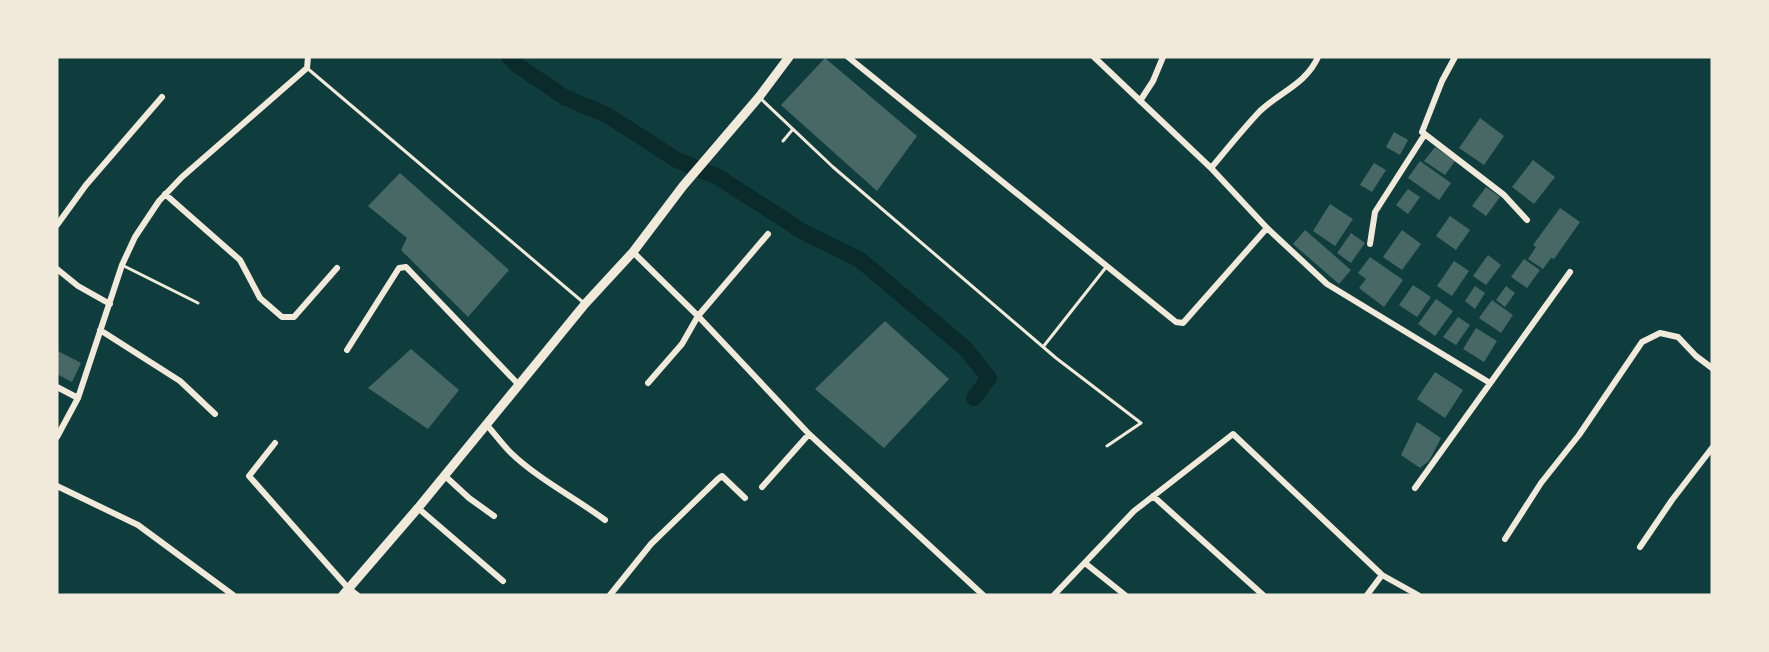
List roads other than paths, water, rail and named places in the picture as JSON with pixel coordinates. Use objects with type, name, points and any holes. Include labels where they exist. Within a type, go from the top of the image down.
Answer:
[{"type":"main road","points":[[346,592],[585,304],[633,252],[683,186],[759,97],[789,57]]},
{"type":"street","points":[[57,437],[78,398],[122,265],[135,237],[165,194],[307,68],[308,57]]},
{"type":"street","points":[[848,57],[1176,322],[1183,323],[1267,228]]},
{"type":"street","points":[[1094,57],[1211,168],[1267,228],[1327,284],[1490,383]]},
{"type":"street","points":[[1140,101],[1153,81],[1162,57]]},
{"type":"street","points":[[1211,168],[1262,110],[1298,84],[1318,57]]},
{"type":"street","points":[[1455,57],[1442,81],[1422,131],[1504,195],[1527,220]]},
{"type":"street","points":[[57,225],[86,185],[162,97]]},
{"type":"street","points":[[1370,243],[1375,212],[1425,134]]},
{"type":"street","points":[[165,194],[240,260],[260,298],[282,317],[294,317],[337,267]]},
{"type":"street","points":[[648,383],[682,344],[698,316],[768,234]]},
{"type":"street","points":[[633,252],[698,316],[809,434],[983,595]]},
{"type":"street","points":[[347,350],[399,268],[406,267],[519,385]]},
{"type":"street","points":[[57,269],[78,286],[110,304]]},
{"type":"street","points":[[1415,488],[1570,272]]},
{"type":"street","points":[[100,330],[180,381],[215,414]]},
{"type":"street","points":[[1505,539],[1541,483],[1579,435],[1642,342],[1660,333],[1678,337],[1696,356],[1712,368]]},
{"type":"street","points":[[57,387],[78,398]]},
{"type":"street","points":[[486,424],[510,452],[566,495],[605,520]]},
{"type":"street","points":[[762,487],[809,434]]},
{"type":"street","points":[[1054,595],[1134,511],[1233,434],[1382,575],[1418,595]]},
{"type":"street","points":[[275,443],[249,477],[332,567],[346,592],[357,595]]},
{"type":"street","points":[[1640,548],[1672,500],[1712,448]]},
{"type":"street","points":[[444,475],[469,498],[494,516]]},
{"type":"street","points":[[610,595],[651,544],[718,479],[722,477],[728,480],[745,498]]},
{"type":"street","points":[[57,486],[138,525],[233,595]]},
{"type":"street","points":[[1153,496],[1263,595]]},
{"type":"street","points":[[418,508],[503,581]]},
{"type":"street","points":[[1085,563],[1125,595]]},
{"type":"street","points":[[1367,595],[1382,575]]},
{"type":"lane","points":[[307,68],[585,304]]},
{"type":"lane","points":[[759,97],[833,167],[1043,346],[1142,423],[1107,446]]},
{"type":"lane","points":[[783,141],[793,129]]},
{"type":"lane","points":[[122,265],[198,303]]},
{"type":"lane","points":[[1043,346],[1107,266]]},
{"type":"waterway","points":[[509,57],[564,97],[607,115],[677,160],[718,177],[805,233],[859,259],[965,348],[989,378],[974,398]]}]
